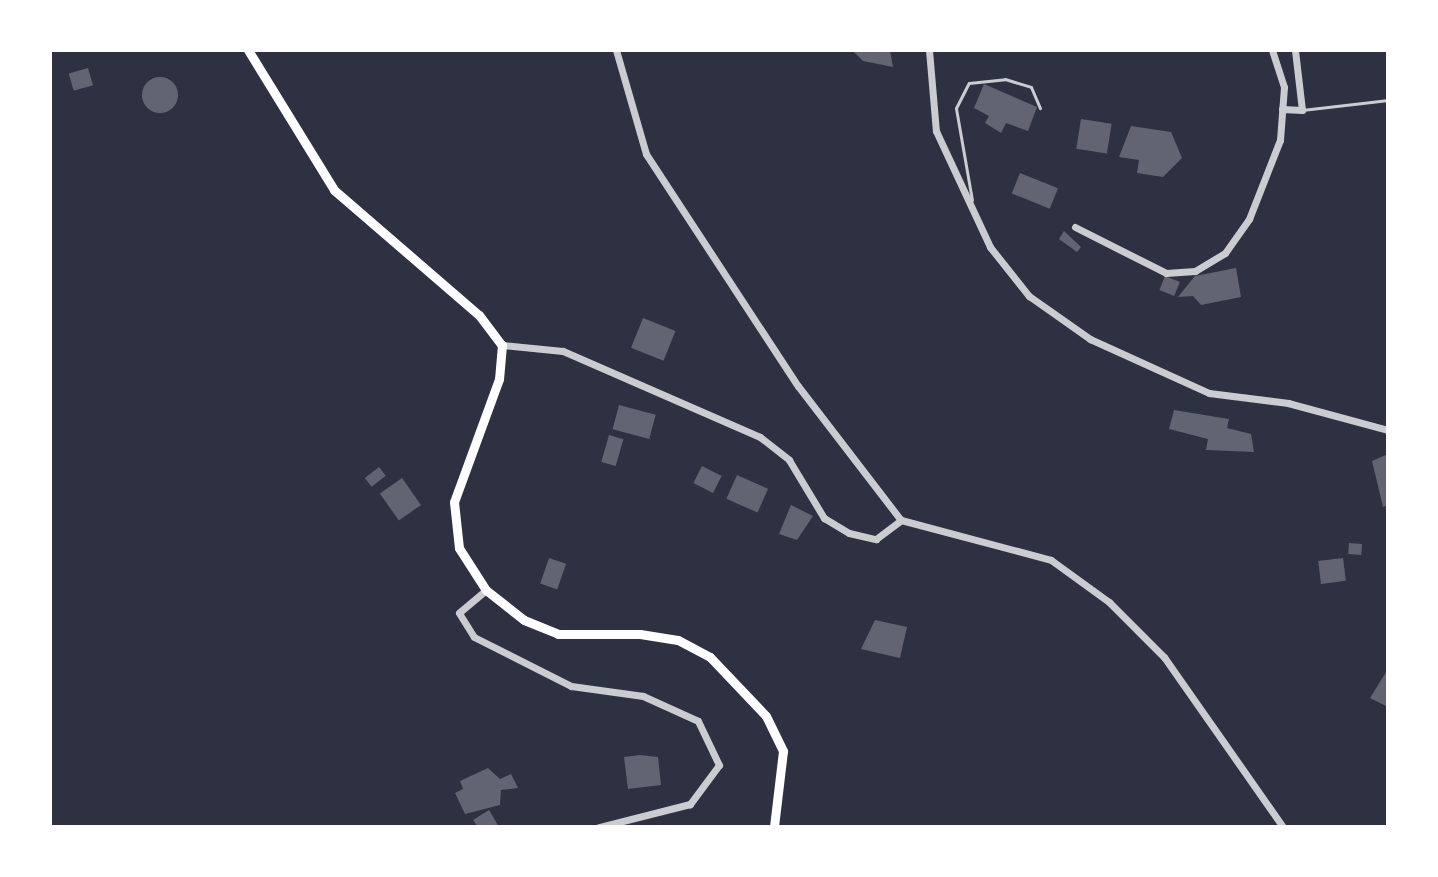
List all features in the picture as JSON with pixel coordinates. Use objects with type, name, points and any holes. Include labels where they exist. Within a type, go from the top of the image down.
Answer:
[{"type":"main road","points":[[248,50],[334,190],[479,315],[502,345],[499,379],[454,502],[459,548],[486,590],[524,620],[558,634],[640,634],[678,640],[710,657],[766,716],[783,751],[774,827]]},
{"type":"street","points":[[616,50],[646,154],[798,386],[901,520],[1051,560],[1109,602],[1164,657],[1283,827]]},
{"type":"street","points":[[929,50],[936,131],[971,207],[1029,296],[1090,339],[1209,393],[1288,403],[1388,430]]},
{"type":"street","points":[[1075,227],[1166,273],[1195,271],[1225,253],[1249,219],[1280,140],[1284,87],[1272,50]]},
{"type":"street","points":[[1282,109],[1302,110],[1295,50]]},
{"type":"street","points":[[502,345],[563,351],[760,437],[789,460],[824,518],[849,533],[876,539],[901,520]]},
{"type":"street","points":[[486,590],[459,613],[474,637],[571,686],[643,696],[698,721],[719,765],[690,804],[599,827]]},
{"type":"lane","points":[[971,207],[973,176],[956,108],[969,83],[1005,79],[1031,87],[1040,108]]},
{"type":"lane","points":[[1302,110],[1388,100]]},
{"type":"building","points":[[852,50],[890,50],[893,67],[863,61]]},
{"type":"building","points":[[88,68],[93,85],[74,91],[69,74]]},
{"type":"building","points":[[160,77],[173,82],[178,95],[173,108],[160,113],[147,108],[142,95],[147,82]]},
{"type":"building","points":[[984,84],[1037,107],[1028,131],[1006,123],[1001,133],[985,123],[989,116],[974,108]]},
{"type":"building","points":[[1081,119],[1112,124],[1107,153],[1076,149]]},
{"type":"building","points":[[1131,126],[1171,132],[1182,158],[1163,177],[1137,173],[1139,160],[1119,157]]},
{"type":"building","points":[[1020,173],[1058,188],[1050,209],[1012,193]]},
{"type":"building","points":[[1064,231],[1081,247],[1077,252],[1059,239]]},
{"type":"building","points":[[1236,268],[1241,297],[1201,305],[1193,296],[1178,297],[1195,276]]},
{"type":"building","points":[[1165,276],[1180,282],[1174,296],[1159,290]]},
{"type":"building","points":[[643,318],[675,331],[663,361],[631,348]]},
{"type":"building","points":[[619,405],[656,415],[649,439],[613,429]]},
{"type":"building","points":[[1174,410],[1229,419],[1227,428],[1251,434],[1254,452],[1206,450],[1208,439],[1169,429]]},
{"type":"building","points":[[609,435],[623,439],[616,466],[601,462]]},
{"type":"building","points":[[1388,454],[1388,505],[1383,507],[1372,461]]},
{"type":"building","points":[[702,466],[722,476],[713,493],[693,483]]},
{"type":"building","points":[[379,467],[386,476],[372,487],[365,478]]},
{"type":"building","points":[[737,475],[768,489],[757,513],[726,499]]},
{"type":"building","points":[[402,478],[421,505],[399,521],[380,493]]},
{"type":"building","points":[[791,505],[813,516],[797,540],[779,534]]},
{"type":"building","points":[[1349,543],[1362,544],[1361,555],[1348,554]]},
{"type":"building","points":[[549,558],[566,564],[557,589],[540,584]]},
{"type":"building","points":[[1343,558],[1346,581],[1321,584],[1318,561]]},
{"type":"building","points":[[875,620],[907,627],[900,658],[861,649]]},
{"type":"building","points":[[1388,669],[1388,707],[1370,698]]},
{"type":"building","points":[[624,757],[658,757],[661,785],[628,789]]},
{"type":"building","points":[[488,768],[500,779],[511,774],[518,788],[501,790],[500,805],[465,814],[455,793],[463,789],[460,781]]},
{"type":"building","points":[[489,810],[499,827],[478,827],[473,820]]}]
